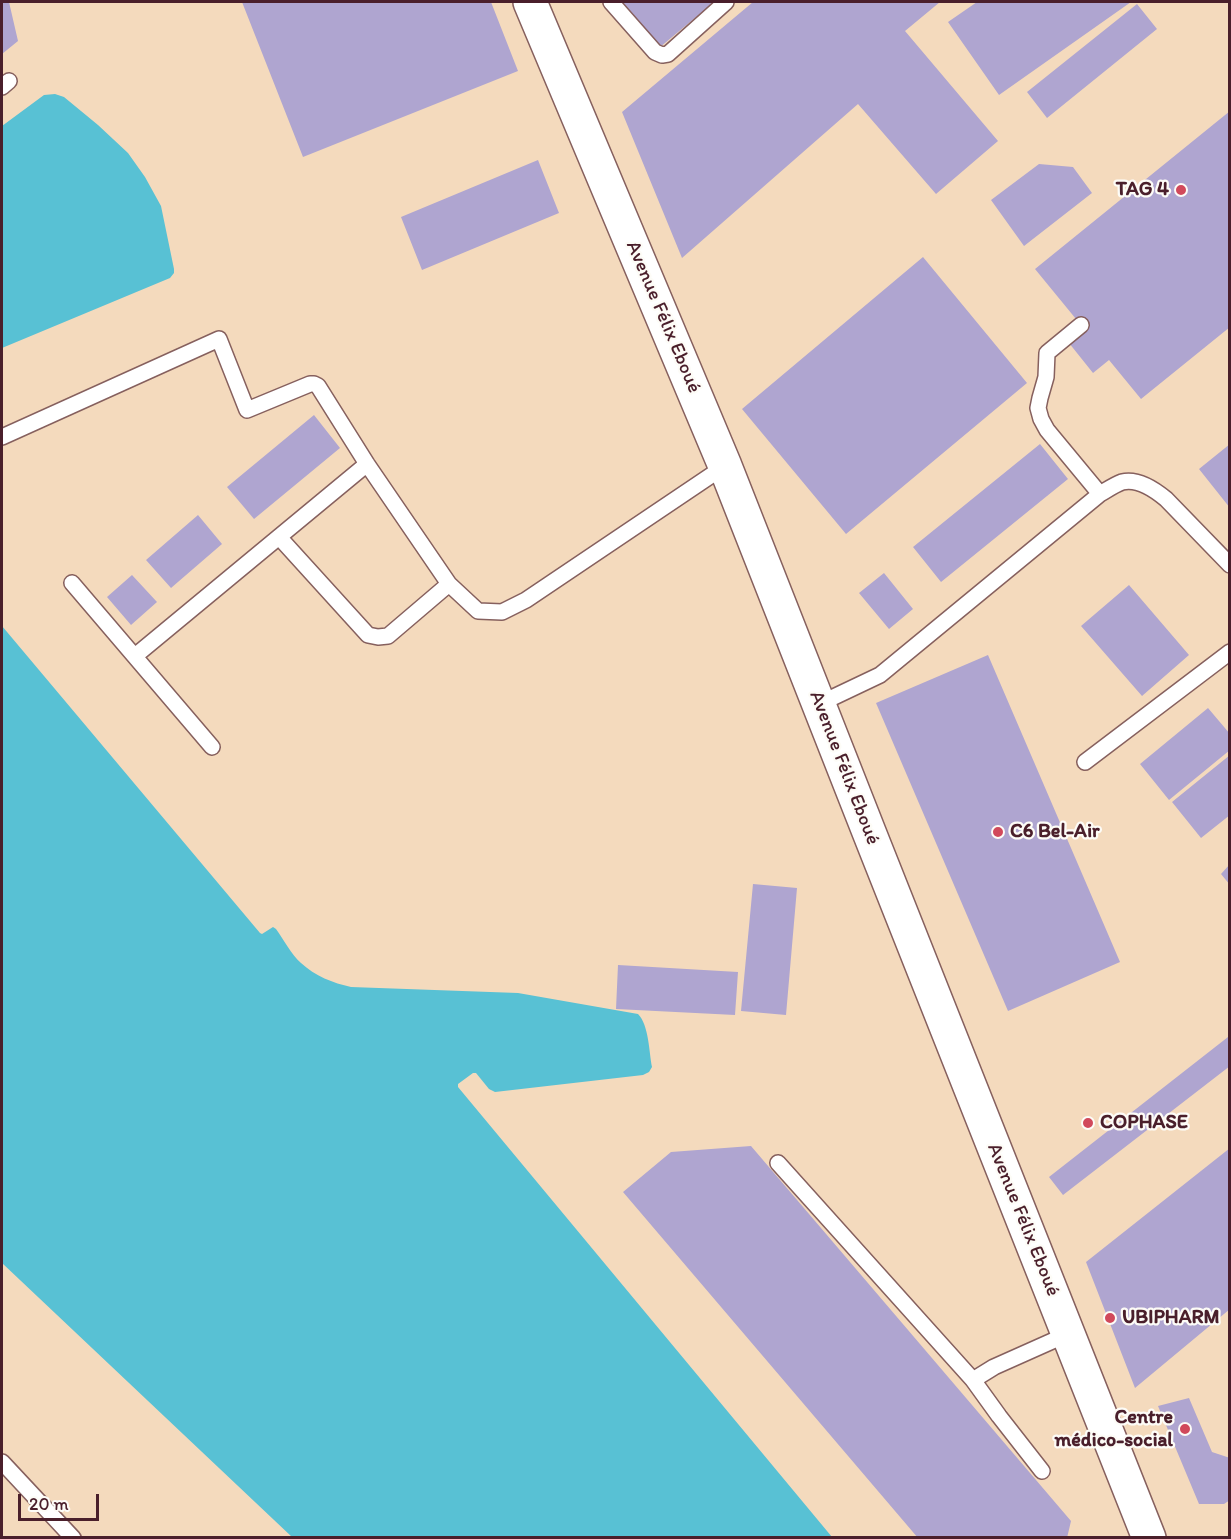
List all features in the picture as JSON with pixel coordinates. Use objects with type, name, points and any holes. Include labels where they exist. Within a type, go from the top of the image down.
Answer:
[{"type":"street","name":"Avenue Félix Eboué","points":[[530,2],[725,466],[1149,1538]]},
{"type":"lane","points":[[611,2],[655,52],[662,55],[668,54],[726,2]]},
{"type":"lane","points":[[1081,325],[1047,353],[1047,377],[1040,398],[1039,413],[1047,430],[1100,494]]},
{"type":"lane","points":[[2,437],[219,339],[247,410],[310,384],[318,386],[367,464],[449,584],[478,611],[502,612],[526,600],[725,466]]},
{"type":"lane","points":[[135,656],[367,464]]},
{"type":"lane","points":[[819,704],[880,675],[1100,494],[1121,482],[1131,481],[1148,486],[1166,499],[1230,565]]},
{"type":"lane","points":[[279,537],[368,635],[388,636],[449,584]]},
{"type":"lane","points":[[72,583],[212,747]]},
{"type":"lane","points":[[1085,762],[1230,652]]},
{"type":"lane","points":[[778,1163],[973,1380],[1042,1470]]},
{"type":"lane","points":[[973,1380],[994,1366],[1068,1334]]},
{"type":"lane","points":[[2,1462],[73,1538]]},
{"type":"water","points":[[55,94],[64,97],[98,125],[128,153],[145,177],[161,206],[174,273],[170,278],[2,348],[2,126],[44,95]]},
{"type":"water","points":[[2,626],[260,933],[273,927],[276,929],[294,955],[312,972],[351,987],[518,993],[638,1014],[646,1032],[652,1067],[643,1075],[495,1092],[489,1089],[476,1073],[473,1073],[458,1084],[458,1087],[832,1537],[292,1537],[2,1263]]},
{"type":"building","points":[[2,2],[9,2],[18,41],[2,54]]},
{"type":"building","points":[[242,2],[491,2],[518,71],[303,157]]},
{"type":"building","points":[[620,2],[714,2],[659,48]]},
{"type":"building","points":[[753,2],[940,2],[905,31],[998,141],[936,194],[858,104],[682,258],[622,112]]},
{"type":"building","points":[[977,2],[1131,2],[999,95],[948,22]]},
{"type":"building","points":[[1137,4],[1157,29],[1047,118],[1027,92]]},
{"type":"building","name":"TAG 4","points":[[1230,111],[1230,327],[1141,399],[1109,360],[1093,373],[1069,343],[1085,330],[1035,269]]},
{"type":"building","points":[[538,160],[559,213],[422,270],[401,217]]},
{"type":"building","points":[[1039,164],[1073,167],[1092,193],[1024,246],[991,200]]},
{"type":"building","points":[[923,257],[1027,383],[846,534],[742,409]]},
{"type":"building","points":[[314,415],[340,448],[254,519],[227,487]]},
{"type":"building","points":[[1040,444],[1068,479],[941,582],[913,547]]},
{"type":"building","points":[[1230,444],[1230,508],[1199,469]]},
{"type":"building","points":[[198,515],[222,544],[171,588],[146,560]]},
{"type":"building","points":[[884,573],[913,609],[889,629],[859,593]]},
{"type":"building","points":[[132,575],[157,602],[131,625],[107,597]]},
{"type":"building","points":[[1129,585],[1189,655],[1142,696],[1081,626]]},
{"type":"building","name":"C6 Bel-Air","points":[[988,655],[1120,962],[1008,1011],[876,703]]},
{"type":"building","points":[[1208,708],[1230,734],[1230,750],[1169,800],[1140,764]]},
{"type":"building","points":[[1230,755],[1230,815],[1201,838],[1172,802]]},
{"type":"building","points":[[1230,864],[1230,885],[1221,874]]},
{"type":"building","points":[[753,884],[797,888],[786,1015],[741,1011]]},
{"type":"building","points":[[618,965],[738,972],[735,1015],[616,1009]]},
{"type":"building","points":[[1228,1037],[1230,1039],[1230,1066],[1063,1195],[1049,1177]]},
{"type":"building","points":[[751,1146],[1071,1521],[1067,1538],[918,1538],[623,1192],[671,1152]]},
{"type":"building","points":[[1230,1148],[1230,1309],[1135,1388],[1086,1262]]},
{"type":"building","name":"Centre médico-social","points":[[1189,1398],[1212,1452],[1230,1458],[1230,1500],[1224,1504],[1199,1504],[1158,1406]]},
{"type":"place","name":"TAG 4","points":[[1181,190]]},
{"type":"place","name":"C6 Bel-Air","points":[[998,832]]},
{"type":"place","name":"COPHASE","points":[[1088,1123]]},
{"type":"place","name":"UBIPHARM","points":[[1110,1318]]},
{"type":"place","name":"Centre médico-social","points":[[1185,1429]]}]
